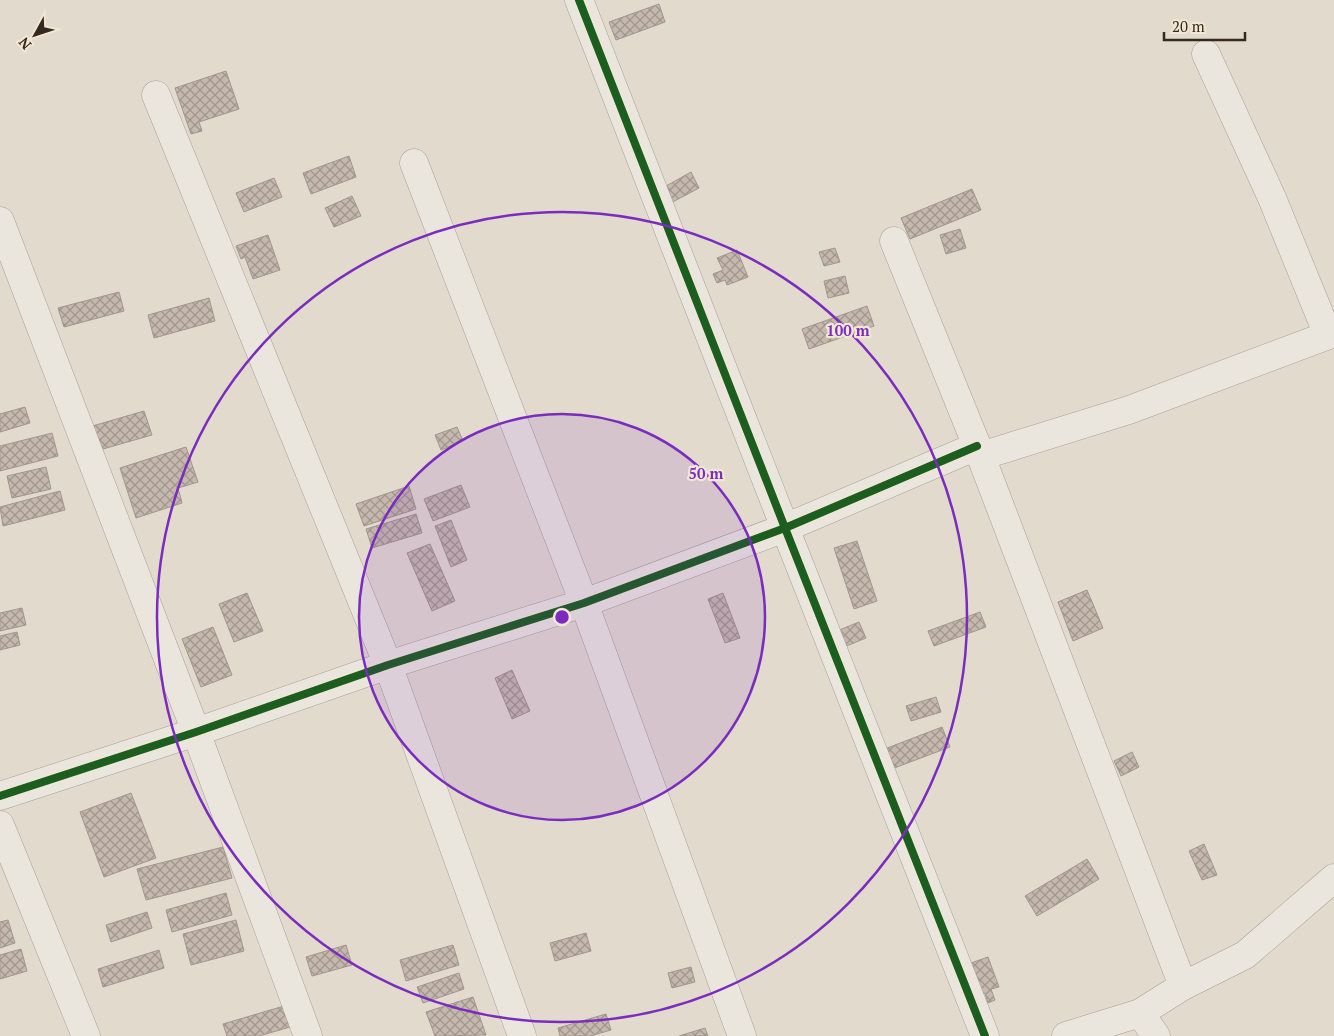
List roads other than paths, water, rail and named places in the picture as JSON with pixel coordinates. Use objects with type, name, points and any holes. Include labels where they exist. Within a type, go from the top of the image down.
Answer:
[{"type":"street","points":[[579,0],[985,1036]]},
{"type":"street","points":[[0,796],[196,732],[388,665],[584,603],[785,528],[979,451],[1129,410],[1331,334],[1272,198],[1206,54]]},
{"type":"street","points":[[156,95],[388,665],[522,1036]]},
{"type":"street","points":[[414,163],[584,603],[742,1036]]},
{"type":"street","points":[[0,221],[196,732],[308,1036]]},
{"type":"street","points":[[894,241],[979,451],[1183,986]]},
{"type":"street","points":[[0,825],[86,1036]]},
{"type":"street","points":[[1066,1036],[1140,1013],[1183,986],[1245,955],[1334,878]]},
{"type":"street","points":[[1140,1013],[1156,1036]]}]
